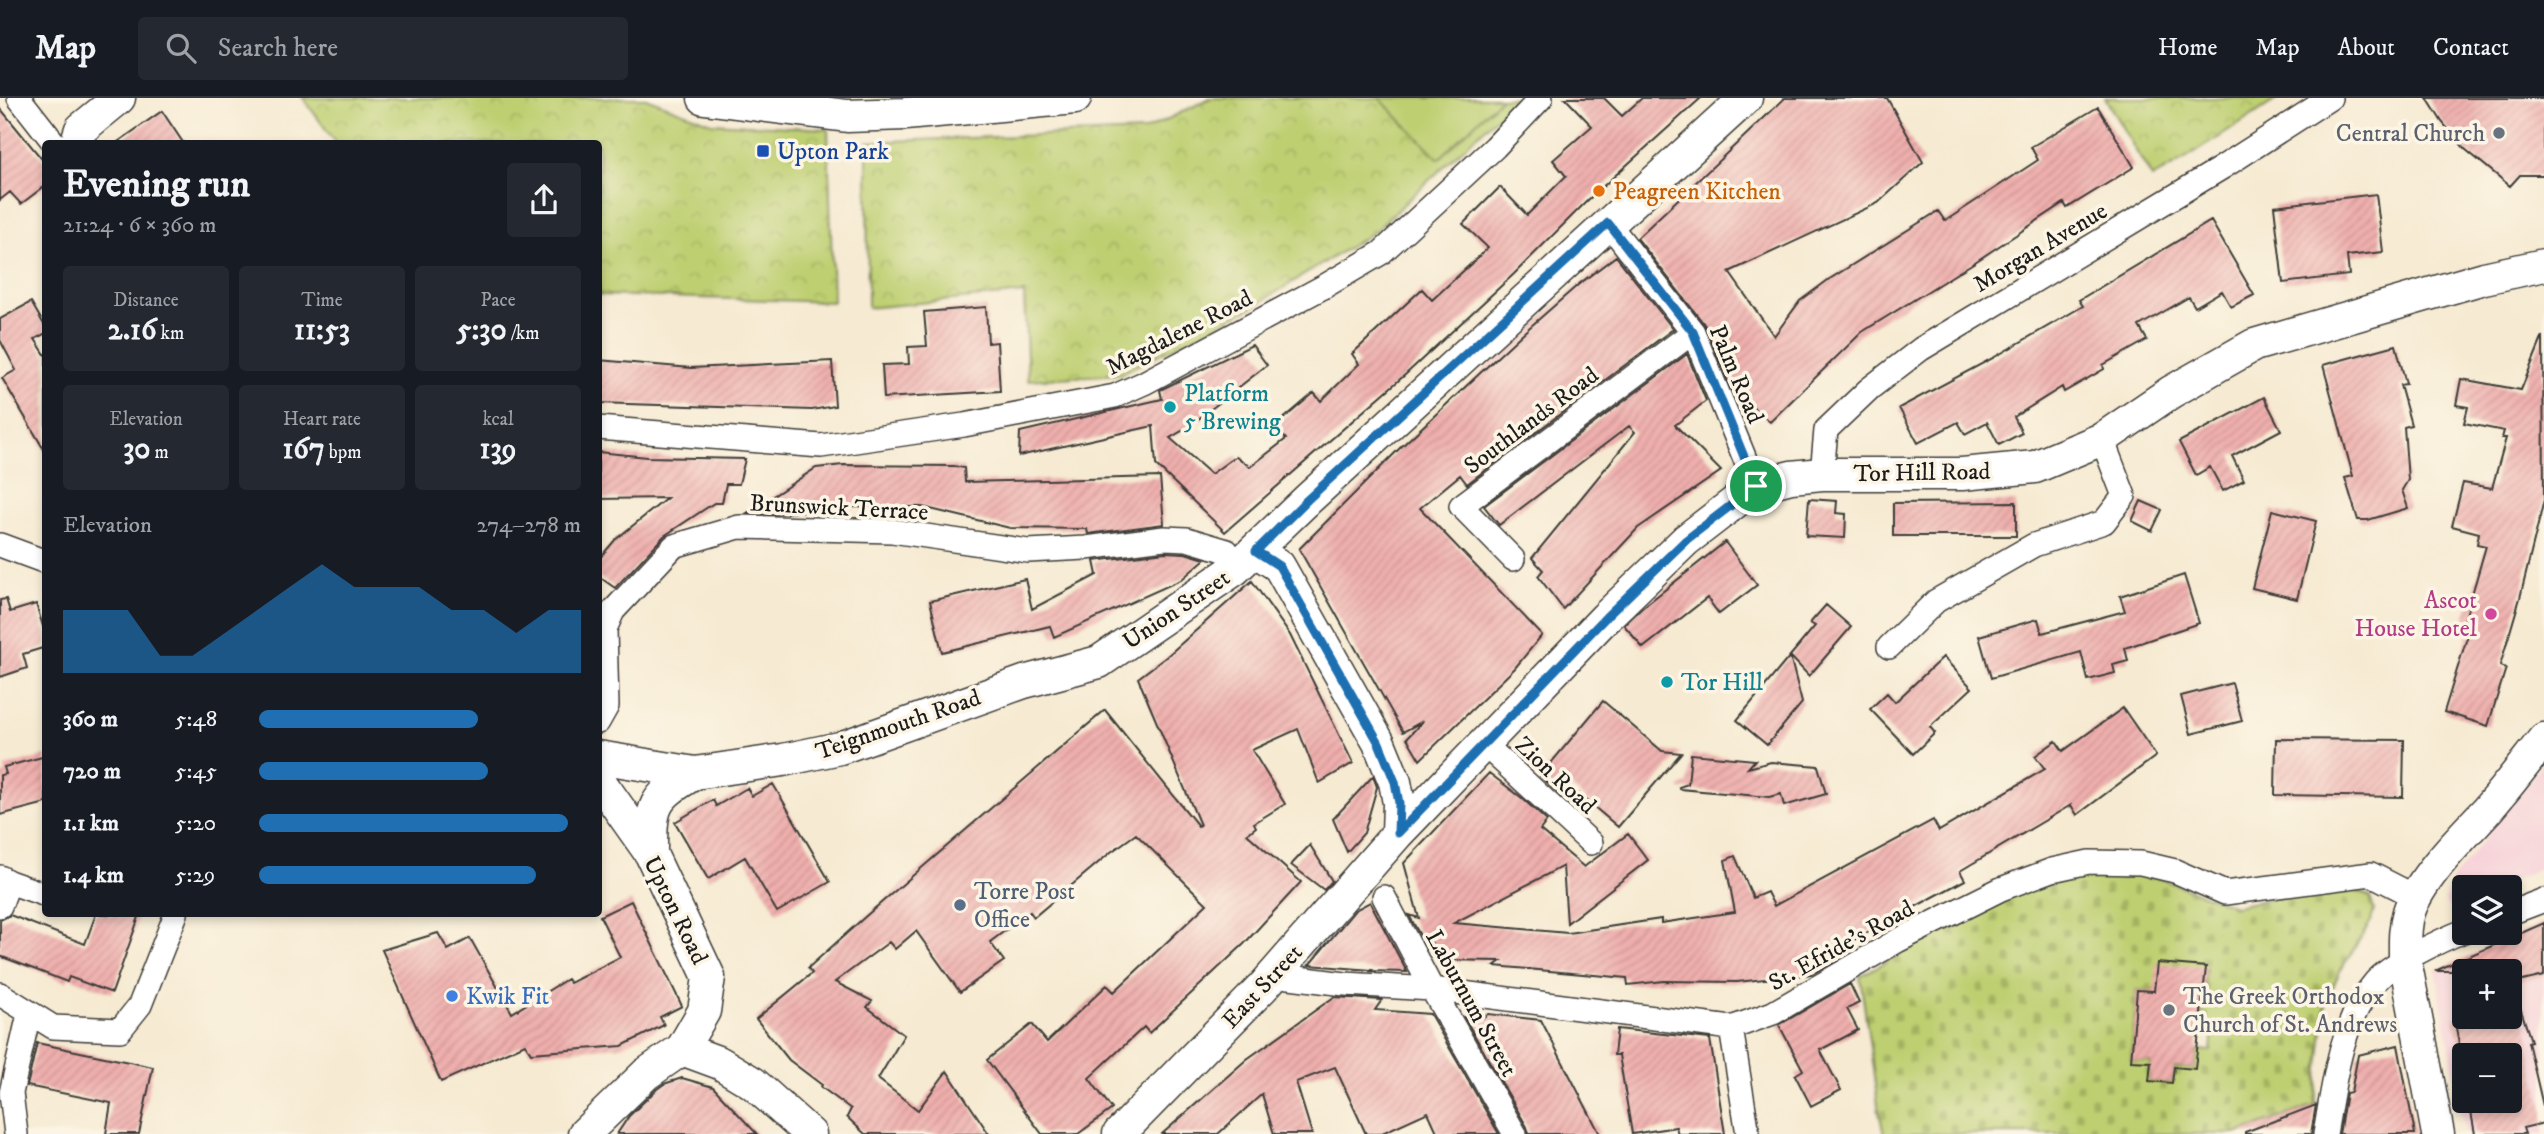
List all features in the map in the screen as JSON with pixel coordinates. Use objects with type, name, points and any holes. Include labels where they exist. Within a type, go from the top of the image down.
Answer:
[{"type":"street","points":[[19,98],[52,140]]},
{"type":"street","points":[[77,140],[81,129],[119,98]]},
{"type":"street","points":[[704,98],[847,116],[905,114],[1075,98]]},
{"type":"street","name":"Magdalene Road","points":[[602,428],[821,446],[940,429],[1115,396],[1325,286],[1381,253],[1495,147],[1541,98]]},
{"type":"street","name":"Union Street","points":[[1099,662],[1246,560],[1307,500],[1746,98]]},
{"type":"street","name":"Morgan Avenue","points":[[1822,474],[1826,430],[1869,388],[1921,349],[2223,167],[2330,98]]},
{"type":"street","name":"Palm Road","points":[[1608,223],[1693,332],[1756,486]]},
{"type":"street","name":"Tor Hill Road","points":[[1398,833],[1606,617],[1676,550],[1756,486],[1791,477],[1822,474],[1962,474],[2035,467],[2102,439],[2171,392],[2254,345],[2484,278],[2544,265]]},
{"type":"street","name":"Southlands Road","points":[[1513,559],[1461,506],[1693,332]]},
{"type":"street","points":[[1889,647],[1936,601],[2034,545],[2104,522],[2124,496],[2102,439]]},
{"type":"street","name":"Brunswick Terrace","points":[[602,715],[607,706],[605,629],[613,611],[674,546],[739,527],[892,531],[1028,551],[1086,548],[1164,538],[1187,539],[1227,551],[1246,560]]},
{"type":"street","points":[[0,545],[42,561]]},
{"type":"street","points":[[1246,560],[1279,566],[1379,743],[1395,782],[1399,803],[1398,833]]},
{"type":"street","name":"Teignmouth Road","points":[[602,758],[695,773],[840,748],[1024,682],[1099,662]]},
{"type":"street","points":[[2438,1134],[2405,960],[2405,934],[2409,911],[2439,864],[2509,784],[2544,739]]},
{"type":"street","name":"Zion Road","points":[[1485,745],[1591,843]]},
{"type":"street","name":"Teignmouth Road","points":[[651,854],[651,821],[655,805],[669,788],[695,773]]},
{"type":"street","name":"Upton Road","points":[[602,785],[651,854],[709,977],[704,1011],[682,1049]]},
{"type":"street","name":"East Street","points":[[1119,1134],[1274,975],[1398,833]]},
{"type":"street","name":"St. Efride's Road","points":[[1274,975],[1345,984],[1432,989],[1731,1028],[1773,1013],[1897,941],[2001,889],[2052,870],[2088,862],[2141,863],[2175,871],[2225,892],[2371,874],[2416,897]]},
{"type":"street","points":[[0,906],[4,879],[42,893]]},
{"type":"street","name":"Laburnum Street","points":[[1384,897],[1432,989],[1515,1134]]},
{"type":"street","points":[[2522,908],[2544,900]]},
{"type":"street","points":[[0,994],[53,1027],[120,1030],[140,1005],[175,917]]},
{"type":"street","points":[[2325,1134],[2335,1073],[2358,1005],[2376,980],[2405,960],[2452,937]]},
{"type":"street","points":[[16,1134],[11,1093],[30,1014]]},
{"type":"street","points":[[1731,1028],[1748,1134]]},
{"type":"street","points":[[584,1134],[646,1074],[682,1049],[720,1063],[752,1083],[810,1134]]},
{"type":"shaded area","points":[[2544,761],[2544,866],[2522,876],[2456,875]]},
{"type":"shaded area","points":[[2452,880],[2452,910],[2445,902]]},
{"type":"shaded area","points":[[2544,923],[2544,1134],[2465,1134],[2461,1113],[2522,1113],[2522,1043],[2452,1043],[2452,1061],[2436,971],[2452,964],[2452,1029],[2522,1029],[2522,959],[2463,959],[2494,945],[2522,945],[2522,933]]},
{"type":"green space","points":[[303,98],[646,98],[712,123],[828,129],[833,302],[602,295],[602,140],[334,140]]},
{"type":"green space","points":[[1210,98],[1517,98],[1375,231],[1251,308],[1120,374],[1028,380],[1024,293],[868,308],[867,142],[1144,131]]},
{"type":"green space","points":[[1379,98],[1501,98],[1439,159]]},
{"type":"green space","points":[[2105,98],[2279,98],[2152,178]]},
{"type":"green space","points":[[2110,873],[2147,874],[2235,906],[2353,888],[2370,897],[2374,910],[2371,921],[2339,973],[2326,1002],[2315,1105],[2236,1134],[1884,1134],[1860,976],[1952,924],[2009,896],[2072,879]],"holes":[[[2206,967],[2200,1029],[2213,1030],[2211,1051],[2197,1050],[2195,1069],[2174,1067],[2172,1083],[2149,1081],[2151,1062],[2131,1060],[2137,990],[2154,991]]]},
{"type":"building","points":[[1565,98],[1604,98],[1622,116],[1642,98],[1701,98],[1588,200],[1514,274],[1406,374],[1225,532],[1156,465],[1153,426],[1019,456],[1020,432],[1162,399],[1160,390],[1252,345],[1267,365],[1187,428],[1170,438],[1211,474],[1236,456],[1250,467],[1286,439],[1275,426],[1314,393],[1321,401],[1359,364],[1352,354],[1422,289],[1432,300],[1488,248],[1463,224],[1500,187],[1527,215],[1566,176],[1553,160],[1592,126]]},
{"type":"building","points":[[1785,98],[1887,98],[1923,162],[1878,203],[1729,272],[1774,336],[1800,301],[1828,280],[1938,211],[1945,221],[2038,160],[2031,147],[2098,107],[2134,167],[2067,208],[2064,203],[1862,332],[1770,422],[1731,389],[1704,324],[1637,238]]},
{"type":"building","name":"Central Church","points":[[2427,98],[2544,98],[2544,175],[2520,175],[2510,186],[2465,149],[2442,122]]},
{"type":"building","points":[[0,108],[42,159],[42,188],[21,204],[10,192],[0,200]]},
{"type":"building","points":[[162,111],[181,140],[121,140]]},
{"type":"building","points":[[2376,194],[2383,252],[2347,256],[2349,275],[2283,283],[2274,206]]},
{"type":"building","points":[[2211,221],[2254,295],[2231,307],[2222,291],[2195,307],[2189,297],[2139,326],[2147,340],[2103,365],[2104,369],[2064,392],[2062,387],[2014,417],[2022,433],[1999,445],[1987,422],[1965,434],[1958,422],[1918,443],[1899,408],[2083,306],[2079,300]]},
{"type":"building","points":[[1616,256],[1673,329],[1467,484],[1460,475],[1420,508],[1542,635],[1515,668],[1420,760],[1407,738],[1423,721],[1403,732],[1299,549],[1402,446],[1522,334]]},
{"type":"building","points":[[31,302],[42,321],[42,335],[35,339],[42,350],[42,446],[2,378],[16,370],[0,340],[0,319]]},
{"type":"building","points":[[986,307],[988,343],[997,342],[1000,391],[884,398],[882,365],[909,364],[908,347],[927,346],[924,312]]},
{"type":"building","points":[[2543,336],[2544,500],[2500,666],[2506,668],[2488,726],[2444,712],[2469,631],[2462,629],[2486,546],[2477,544],[2479,533],[2452,526],[2463,483],[2492,488],[2506,438],[2502,438],[2504,431],[2464,423],[2468,407],[2456,405],[2461,379],[2521,390]]},
{"type":"building","points":[[2396,345],[2406,384],[2400,385],[2411,425],[2404,427],[2408,480],[2402,490],[2408,508],[2368,520],[2358,520],[2345,478],[2353,476],[2323,365]]},
{"type":"building","points":[[1687,354],[1706,401],[1675,425],[1721,471],[1638,528],[1563,609],[1538,576],[1543,570],[1532,558],[1635,432],[1629,426],[1499,525],[1484,506]]},
{"type":"building","points":[[602,360],[691,368],[832,361],[835,406],[812,410],[602,403]]},
{"type":"building","points":[[2264,397],[2281,430],[2232,456],[2244,480],[2223,491],[2210,467],[2196,475],[2179,442]]},
{"type":"building","points":[[602,452],[647,457],[745,459],[739,484],[726,484],[722,503],[714,503],[664,536],[615,588],[602,579],[602,555],[615,540],[667,498],[602,499]]},
{"type":"building","points":[[843,465],[954,466],[964,468],[965,482],[1160,477],[1164,524],[1088,534],[1087,529],[1010,528],[922,507],[846,507],[777,514],[747,513],[816,468]]},
{"type":"building","points":[[1809,499],[1837,501],[1836,513],[1846,514],[1845,538],[1806,536]]},
{"type":"building","points":[[2141,501],[2162,510],[2152,531],[2132,521]]},
{"type":"building","points":[[2016,502],[2016,536],[1893,536],[1893,503]]},
{"type":"building","points":[[2272,510],[2316,521],[2297,599],[2252,588]]},
{"type":"building","points":[[1725,542],[1757,585],[1719,614],[1707,598],[1643,648],[1624,625]]},
{"type":"building","points":[[1165,552],[1185,553],[1205,559],[1181,580],[1054,637],[1050,626],[942,652],[930,601],[1025,579],[1032,609],[1097,575],[1094,561]]},
{"type":"building","points":[[2184,575],[2199,623],[2125,648],[2128,661],[2113,665],[2115,673],[2088,680],[2081,652],[1991,678],[1979,636],[2038,619],[2042,633],[2125,611],[2120,596]]},
{"type":"building","points":[[1252,581],[1290,635],[1353,763],[1319,783],[1298,729],[1252,750],[1285,804],[1254,823],[1256,827],[1247,834],[1301,882],[1244,944],[1149,1033],[1144,1027],[1089,1078],[1112,1109],[1078,1134],[1042,1134],[987,1060],[1032,1024],[1047,1042],[1107,985],[1114,992],[1207,904],[1136,834],[1034,917],[1030,912],[990,942],[1004,961],[960,992],[916,931],[895,949],[889,942],[835,982],[872,1001],[867,1007],[904,1035],[878,1079],[918,1110],[947,1071],[989,1134],[865,1134],[847,1117],[851,1109],[789,1060],[756,1019],[812,973],[808,968],[867,915],[1105,710],[1198,826],[1200,825],[1138,678],[1166,657]]},
{"type":"building","points":[[6,599],[10,612],[36,604],[42,623],[42,648],[23,654],[27,668],[0,677],[0,600]]},
{"type":"building","points":[[1826,605],[1851,627],[1809,676],[1790,656],[1815,626],[1810,623]]},
{"type":"building","points":[[1790,656],[1802,703],[1767,745],[1737,720]]},
{"type":"building","points":[[1943,657],[1972,688],[1930,727],[1935,733],[1913,754],[1870,709],[1887,693],[1895,702]]},
{"type":"building","points":[[2232,683],[2242,721],[2191,734],[2181,696]]},
{"type":"building","points":[[1603,701],[1662,751],[1681,753],[1618,827],[1572,788],[1564,799],[1540,776]]},
{"type":"building","points":[[2123,708],[2156,756],[2077,815],[2071,805],[1960,871],[1965,880],[1833,951],[1837,960],[1812,974],[1737,982],[1664,981],[1628,985],[1627,978],[1494,966],[1501,961],[1441,960],[1428,937],[1424,943],[1409,915],[1419,918],[1404,863],[1489,773],[1547,821],[1540,830],[1584,867],[1628,834],[1648,860],[1567,923],[1563,866],[1454,923],[1568,933],[1661,919],[1661,923],[1735,912],[1725,860],[1735,856],[1753,898],[1767,892],[1774,906],[1933,820],[1939,831],[2045,769],[2035,756],[2056,741],[2063,751]]},
{"type":"building","points":[[2276,739],[2404,740],[2403,797],[2275,795]]},
{"type":"building","points":[[1691,754],[1755,760],[1748,768],[1771,762],[1818,766],[1826,794],[1784,806],[1781,794],[1769,797],[1680,789],[1679,787],[1688,784]]},
{"type":"building","points":[[42,757],[42,804],[0,815],[0,775],[6,774],[4,767]]},
{"type":"building","points":[[1373,776],[1377,787],[1364,833],[1347,852],[1333,819]]},
{"type":"building","points":[[773,784],[830,882],[777,912],[745,857],[708,879],[675,822],[713,800],[716,806],[747,788],[752,796]]},
{"type":"building","points":[[1310,845],[1332,881],[1324,890],[1291,865]]},
{"type":"building","name":"Kwik Fit","points":[[631,901],[682,1006],[660,1017],[664,1025],[622,1046],[531,1053],[525,1044],[441,1082],[382,950],[438,933],[448,950],[470,938],[512,1013],[567,979],[570,983],[620,957],[600,917]]},
{"type":"building","points":[[1370,902],[1407,972],[1309,965],[1355,910]]},
{"type":"building","points":[[10,915],[85,944],[95,917],[139,917],[112,993],[69,977],[67,982],[0,956],[0,920]]},
{"type":"building","points":[[2544,923],[2544,976],[2522,981],[2522,959],[2462,959],[2494,945],[2522,945],[2522,933]]},
{"type":"building","name":"The Greek Orthodox Church of St. Andrews","points":[[2157,963],[2206,967],[2195,1069],[2174,1067],[2172,1083],[2149,1081],[2151,1062],[2131,1061],[2137,990],[2154,991]]},
{"type":"building","points":[[2452,964],[2452,971],[2435,971]]},
{"type":"building","points":[[1850,984],[1859,1003],[1847,1009],[1858,1030],[1820,1050],[1841,1090],[1811,1106],[1795,1075],[1803,1070],[1779,1025]]},
{"type":"building","points":[[1334,997],[1382,1000],[1375,1010],[1430,1014],[1499,1134],[1438,1134],[1428,1112],[1380,1134],[1366,1134],[1335,1067],[1296,1082],[1312,1134],[1274,1134],[1262,1094],[1218,1134],[1162,1134],[1247,1059]]},
{"type":"building","points":[[2522,1013],[2531,1041],[2528,1042],[2544,1110],[2544,1123],[2523,1128],[2525,1134],[2475,1134],[2471,1113],[2522,1113],[2522,1043],[2459,1043],[2456,1029],[2522,1029]]},
{"type":"building","points":[[1488,1014],[1541,1020],[1600,1134],[1529,1134],[1464,1017],[1482,1018]]},
{"type":"building","points":[[1617,1029],[1710,1039],[1725,1134],[1678,1134],[1676,1127],[1632,1134],[1619,1055],[1614,1055]]},
{"type":"building","points":[[37,1043],[153,1067],[139,1134],[106,1134],[111,1103],[27,1086]]},
{"type":"building","points":[[2398,1045],[2415,1134],[2339,1134],[2346,1093],[2351,1092],[2358,1055]]},
{"type":"building","points":[[682,1078],[713,1087],[757,1134],[617,1134],[629,1116],[657,1089]]},
{"type":"building","points":[[2316,1105],[2311,1134],[2245,1134],[2245,1132]]},
{"type":"place","name":"Central Church","points":[[2499,133]]},
{"type":"place","name":"Upton Park","points":[[763,151]]},
{"type":"place","name":"Peagreen Kitchen","points":[[1599,191]]},
{"type":"place","name":"Platform 5 Brewing","points":[[1170,407]]},
{"type":"place","name":"Ascot House Hotel","points":[[2491,614]]},
{"type":"place","name":"Tor Hill","points":[[1667,682]]},
{"type":"place","name":"Torre Post Office","points":[[960,905]]},
{"type":"place","name":"Kwik Fit","points":[[452,996]]},
{"type":"place","name":"The Greek Orthodox Church of St. Andrews","points":[[2169,1010]]},
{"type":"route","points":[[1608,223],[1693,332],[1756,486],[1686,540],[1606,617],[1398,833],[1399,803],[1395,782],[1379,743],[1279,566],[1256,551],[1307,500],[1608,223]]}]
